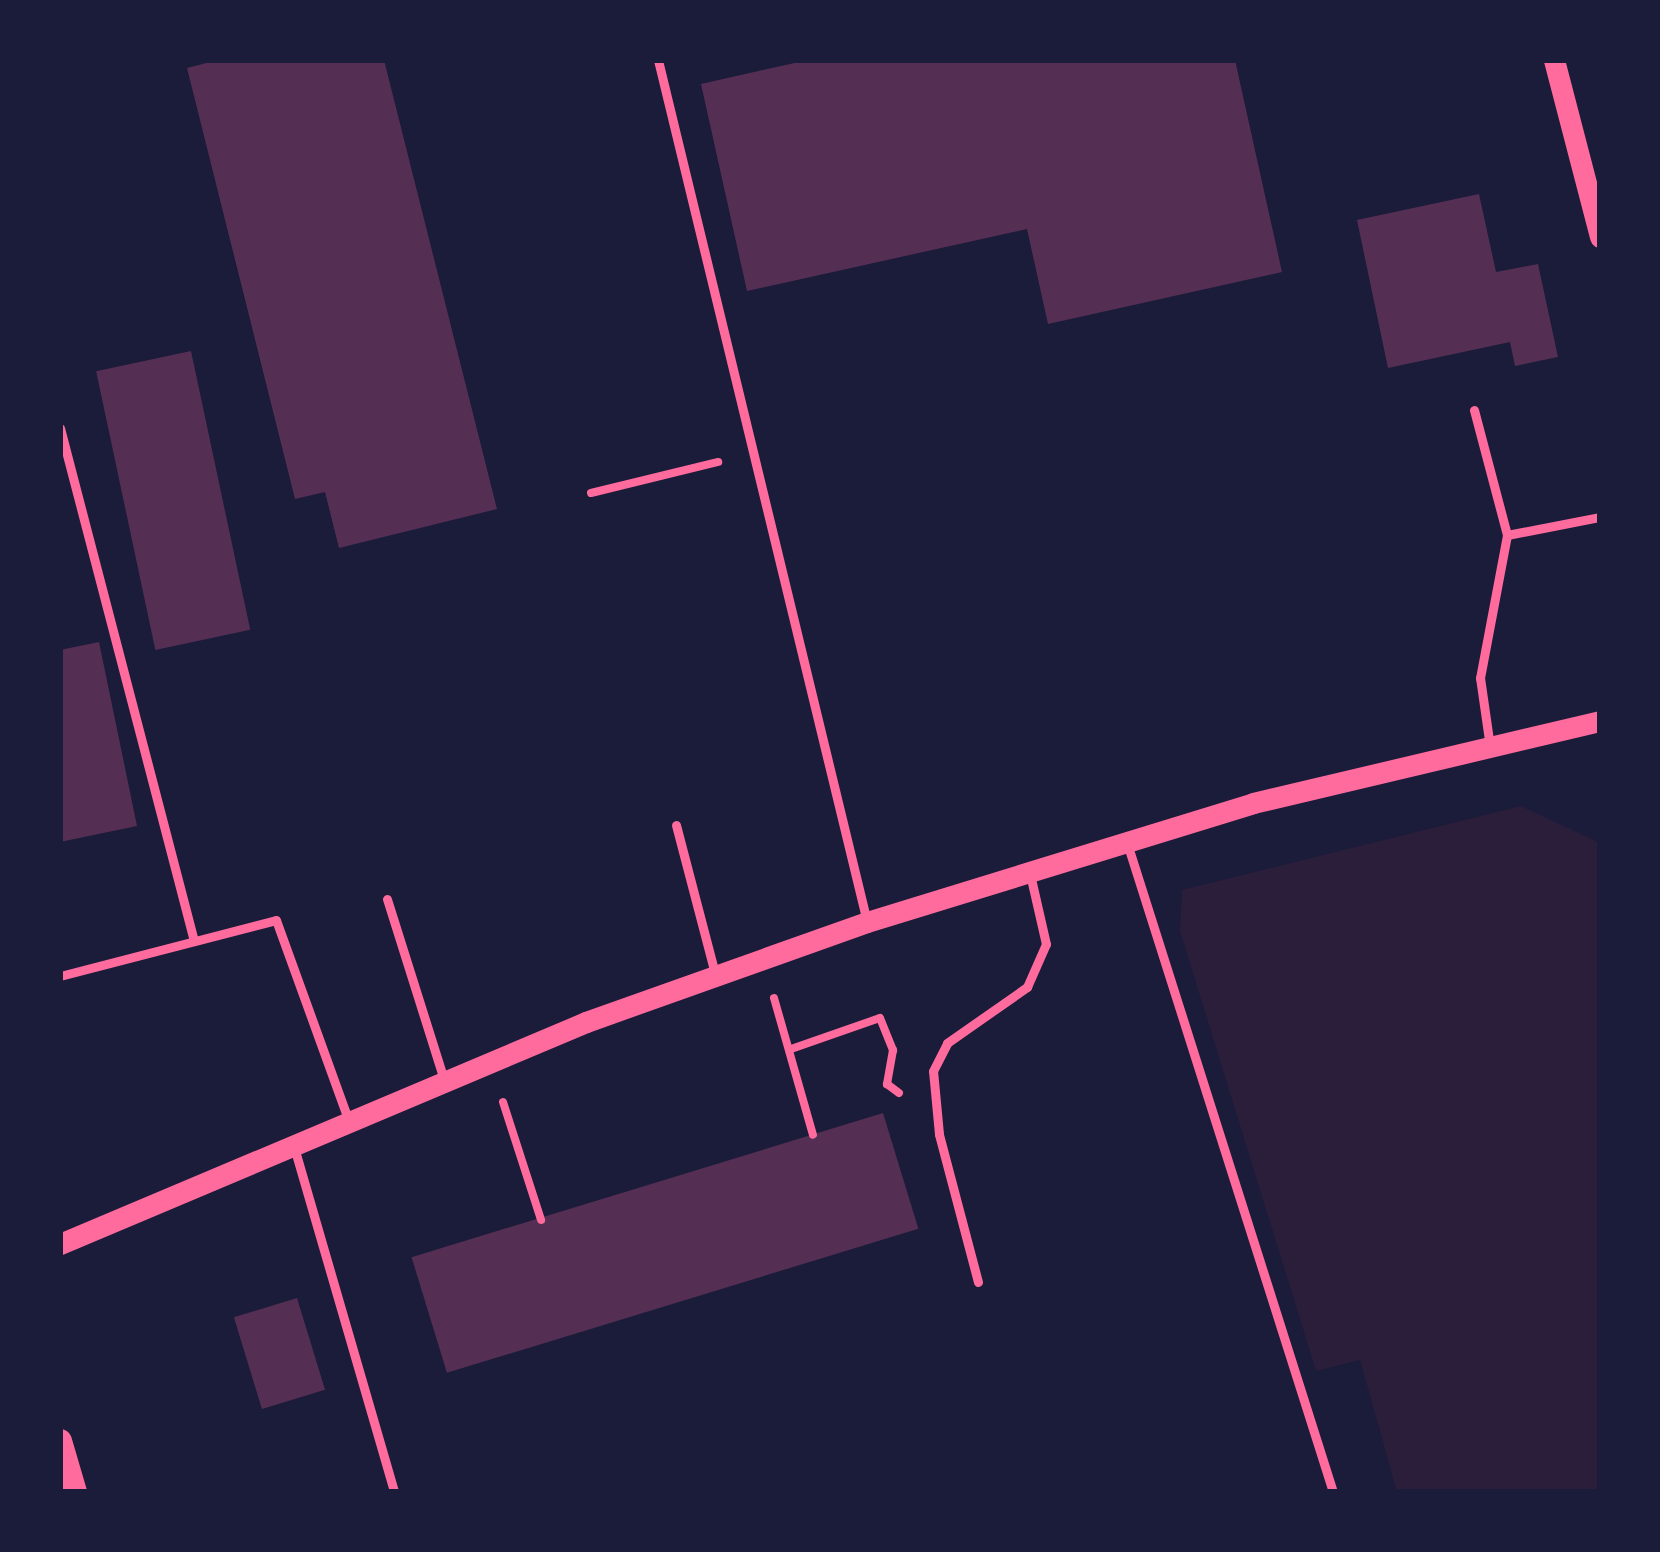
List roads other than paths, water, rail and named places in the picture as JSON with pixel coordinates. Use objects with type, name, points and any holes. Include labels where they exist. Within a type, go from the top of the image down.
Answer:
[{"type":"main road","points":[[60,1441],[75,1492]]},
{"type":"street","points":[[1554,60],[1600,237]]},
{"type":"street","points":[[60,1244],[490,1063],[867,922],[1253,803],[1600,722]]},
{"type":"lane","points":[[658,60],[867,922]]},
{"type":"lane","points":[[1474,410],[1508,535],[1480,678],[1490,747]]},
{"type":"lane","points":[[60,428],[194,941]]},
{"type":"lane","points":[[1508,535],[1600,517]]},
{"type":"lane","points":[[676,825],[716,977]]},
{"type":"lane","points":[[1127,843],[1333,1492]]},
{"type":"lane","points":[[979,1282],[938,1124],[933,1071],[947,1043],[1027,987],[1046,944],[1029,869]]},
{"type":"lane","points":[[387,899],[446,1084]]},
{"type":"lane","points":[[60,976],[276,920],[350,1123]]},
{"type":"lane","points":[[294,1147],[394,1492]]}]
